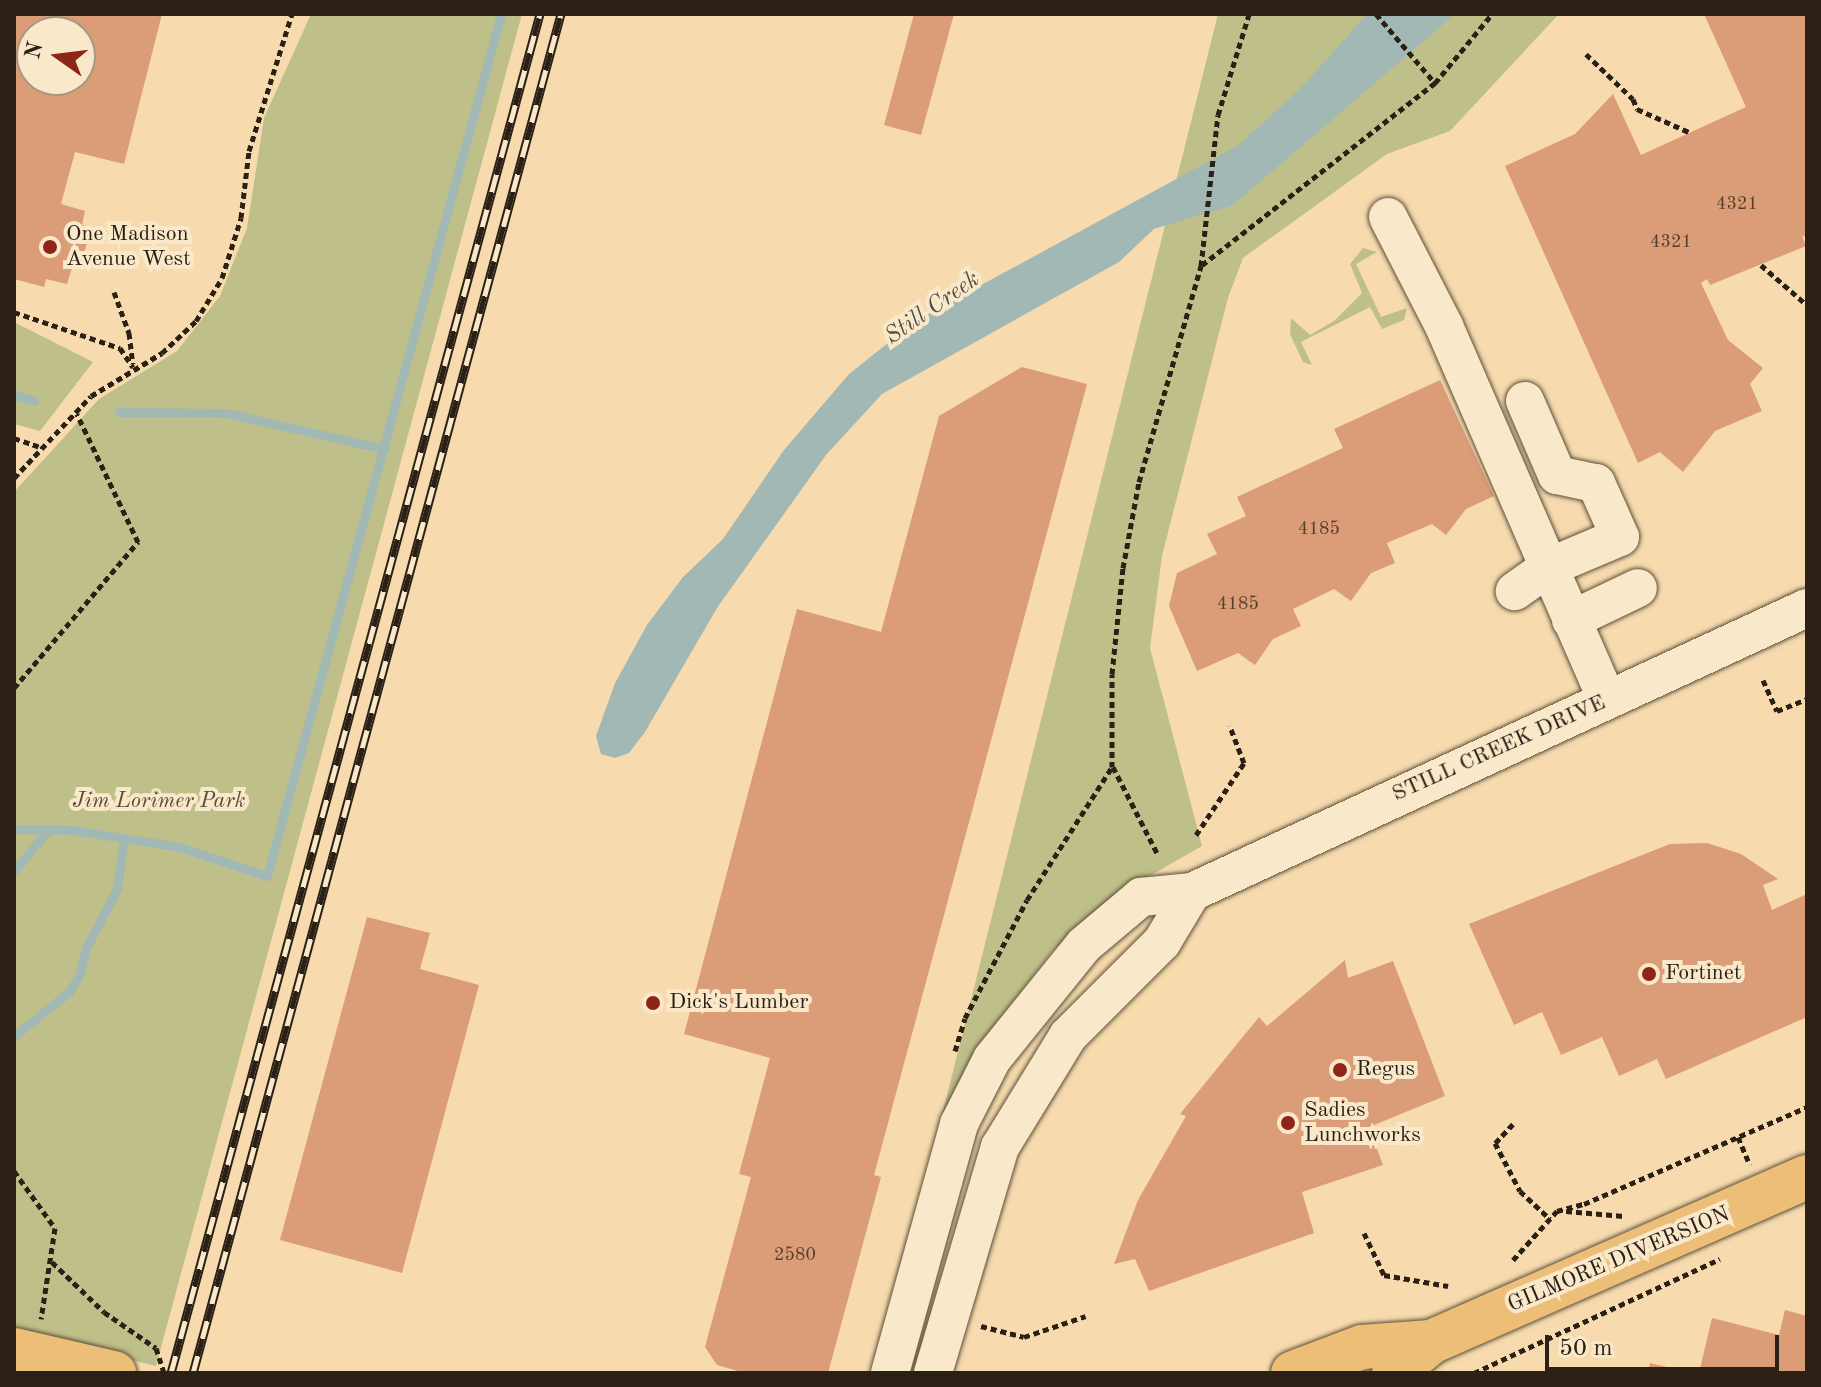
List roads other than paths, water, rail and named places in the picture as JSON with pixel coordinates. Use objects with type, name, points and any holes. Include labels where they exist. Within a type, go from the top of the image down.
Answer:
[{"type":"main road","name":"GILMORE DIVERSION","points":[[1394,1373],[1431,1342],[1807,1177]]},
{"type":"main road","name":"GILMORE DIVERSION","points":[[1293,1373],[1362,1347],[1431,1342]]},
{"type":"main road","points":[[24,1352],[114,1373]]},
{"type":"street","points":[[1388,217],[1444,326],[1607,700]]},
{"type":"street","points":[[1515,591],[1549,567],[1620,537],[1596,483],[1557,475],[1525,401]]},
{"type":"street","points":[[1571,620],[1638,588]]},
{"type":"street","name":"STILL CREEK DRIVE","points":[[1192,892],[1807,608]]},
{"type":"street","points":[[890,1373],[959,1124],[992,1059],[1084,945],[1141,897],[1192,892]]},
{"type":"street","points":[[933,1373],[1000,1147],[1068,1036],[1162,942],[1192,892]]},
{"type":"water","points":[[1367,14],[1455,14],[1233,205],[1154,229],[1119,262],[882,394],[826,455],[717,608],[645,732],[629,753],[615,758],[601,754],[596,736],[615,683],[647,625],[683,577],[723,539],[784,450],[849,374],[917,320],[1237,146],[1299,90]]},
{"type":"waterway","points":[[14,829],[73,830],[179,847],[267,876],[501,14]]},
{"type":"waterway","points":[[14,395],[34,401]]},
{"type":"waterway","points":[[119,412],[226,413],[384,449]]},
{"type":"waterway","points":[[14,871],[49,829]]},
{"type":"waterway","points":[[14,1036],[69,992],[79,976],[86,948],[117,889],[124,838]]},
{"type":"railway","points":[[171,1373],[540,14]]},
{"type":"railway","points":[[193,1373],[561,14]]},
{"type":"place","name":"One Madison Avenue West","points":[[50,247]]},
{"type":"place","name":"Fortinet","points":[[1649,974]]},
{"type":"place","name":"Dick's Lumber","points":[[653,1003]]},
{"type":"place","name":"Regus","points":[[1340,1070]]},
{"type":"place","name":"Sadies Lunchworks","points":[[1288,1123]]},
{"type":"water label","name":"Still Creek","points":[[933,309]]},
{"type":"park label","name":"Jim Lorimer Park","points":[[159,802]]}]
